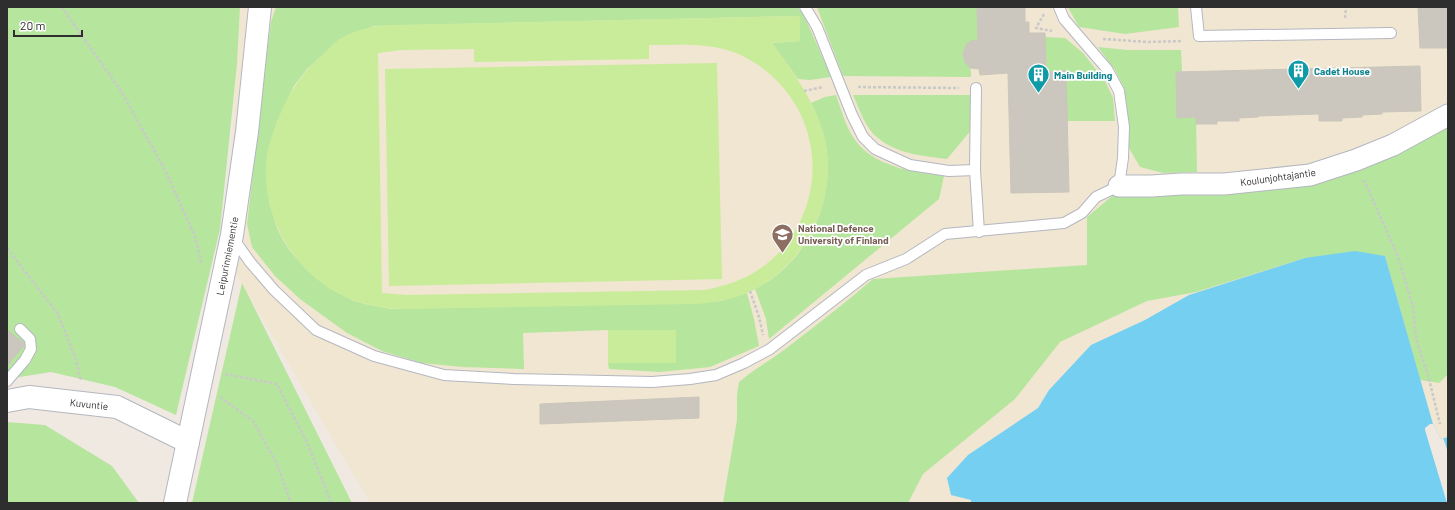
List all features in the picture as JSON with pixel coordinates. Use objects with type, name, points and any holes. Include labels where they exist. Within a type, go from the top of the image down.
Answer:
[{"type":"street","name":"Leipurinniementie","points":[[175,503],[232,235],[247,132],[260,7]]},
{"type":"street","name":"Koulunjohtajantie","points":[[1119,186],[1224,184],[1310,175],[1356,160],[1393,145],[1448,115]]},
{"type":"street","name":"Kuvuntie","points":[[7,401],[30,398],[117,407],[188,442]]},
{"type":"lane","points":[[805,7],[817,27],[852,115],[863,137],[876,149],[910,165],[949,171],[975,170]]},
{"type":"lane","points":[[232,235],[250,262],[274,290],[316,330],[374,356],[444,375],[514,379],[644,382],[690,379],[716,375],[766,352],[866,275],[906,259],[945,234],[1064,223],[1082,212],[1096,197],[1119,186],[1123,158],[1124,127],[1119,91],[1106,69],[1064,19],[1059,7]]},
{"type":"lane","points":[[1196,7],[1199,36],[1391,32]]},
{"type":"lane","points":[[976,88],[975,170],[979,232]]},
{"type":"lane","points":[[7,381],[25,360],[31,349],[30,339],[20,329]]},
{"type":"path","points":[[62,7],[121,91],[166,172],[196,236],[203,268]]},
{"type":"path","points":[[1045,11],[1036,28],[1080,37],[1148,42],[1180,42],[1199,36]]},
{"type":"path","points":[[842,87],[976,88]]},
{"type":"path","points":[[1356,160],[1371,198],[1398,257],[1413,307],[1416,339],[1428,375],[1440,424]]},
{"type":"path","points":[[7,248],[58,314],[75,357],[87,404]]},
{"type":"path","points":[[750,291],[759,316],[766,352]]},
{"type":"path","points":[[204,369],[221,398],[253,421],[277,464],[291,503]]},
{"type":"path","points":[[204,369],[277,384],[307,442],[331,503]]},
{"type":"shaded area","name":"National Defence University of Finland","points":[[240,7],[1448,7],[1448,437],[1441,439],[1433,424],[1385,256],[1305,258],[1189,295],[1145,320],[1091,345],[1049,390],[1038,408],[968,455],[947,478],[971,500],[971,503],[370,503],[226,257]]},
{"type":"green space","points":[[7,7],[240,7],[237,64],[220,229],[176,415],[115,387],[51,372],[7,379]]},
{"type":"green space","points":[[276,7],[797,7],[803,13],[831,77],[810,80],[798,79],[772,43],[800,41],[799,16],[374,26],[339,40],[307,69],[294,86],[276,124],[269,202],[277,228],[290,251],[308,271],[329,288],[352,300],[391,309],[721,301],[747,293],[759,346],[710,367],[660,372],[609,369],[608,363],[676,363],[676,331],[608,330],[523,333],[524,369],[462,367],[422,363],[382,351],[347,333],[300,299],[275,276],[252,247],[247,224],[271,22]]},
{"type":"green space","points":[[817,7],[977,7],[978,40],[967,45],[963,55],[966,63],[970,67],[971,77],[843,76]]},
{"type":"green space","points":[[1068,7],[1178,7],[1179,27],[1125,34],[1079,27]]},
{"type":"green space","points":[[800,16],[800,41],[772,43],[796,77],[810,101],[825,139],[828,162],[827,186],[821,209],[812,230],[800,250],[784,268],[766,283],[745,294],[727,300],[708,303],[398,309],[378,307],[359,302],[332,290],[313,276],[297,259],[284,240],[274,219],[268,196],[266,173],[268,149],[281,112],[297,83],[307,70],[340,39],[364,29],[391,25]],"holes":[[[649,45],[715,47],[736,53],[762,67],[777,80],[795,104],[805,125],[811,147],[812,170],[810,193],[803,215],[793,235],[779,253],[761,268],[748,276],[705,290],[406,295],[382,293],[378,53],[402,50],[474,49],[474,62],[649,59]]]},
{"type":"green space","points":[[1044,37],[1065,38],[1083,53],[1105,81],[1113,98],[1115,121],[1067,121],[1066,71],[1046,72]]},
{"type":"green space","points":[[1098,47],[1127,50],[1181,50],[1182,72],[1176,72],[1178,118],[1196,117],[1197,172],[1163,173],[1140,167],[1129,148],[1128,117],[1124,88],[1115,70]]},
{"type":"green space","points":[[717,63],[722,279],[389,286],[385,69]]},
{"type":"green space","points":[[836,95],[845,122],[851,134],[867,153],[898,168],[944,176],[939,199],[769,339],[766,319],[755,289],[774,277],[790,262],[804,245],[815,226],[822,206],[827,184],[828,162],[824,135],[811,103],[825,97]]},
{"type":"green space","points":[[853,95],[971,95],[972,129],[947,159],[902,151],[893,148],[873,134],[863,118]]},
{"type":"green space","points":[[1448,123],[1448,374],[1439,383],[1420,380],[1385,256],[1305,258],[1196,292],[1147,301],[1060,342],[1015,399],[923,474],[908,503],[723,503],[737,420],[737,395],[739,382],[795,341],[873,279],[1087,265],[1087,217],[1117,192],[1310,184],[1344,175],[1386,158]]},
{"type":"green space","points":[[242,283],[352,503],[192,503]]},
{"type":"green space","points":[[608,330],[676,330],[676,363],[608,363]]},
{"type":"green space","points":[[7,422],[45,425],[112,466],[139,503],[7,503]]},
{"type":"water","points":[[1355,251],[1385,256],[1433,424],[1441,439],[1448,437],[1448,503],[971,503],[971,500],[951,495],[947,478],[968,455],[1038,408],[1049,390],[1091,345],[1145,320],[1189,295],[1305,258]]},
{"type":"pier","points":[[1430,424],[1433,424],[1441,439],[1443,438],[1448,452],[1448,503],[1425,430],[1425,428]]},
{"type":"building","name":"Main Building","points":[[977,7],[1025,7],[1025,22],[1029,22],[1029,33],[1045,33],[1046,72],[1066,71],[1069,192],[1011,193],[1008,73],[980,75],[979,69],[970,68],[965,62],[963,53],[966,45],[971,41],[978,40]]},
{"type":"building","points":[[1418,7],[1448,7],[1448,48],[1420,48]]},
{"type":"building","name":"Cadet House","points":[[1420,66],[1421,111],[1382,112],[1382,114],[1362,115],[1362,117],[1342,118],[1342,121],[1319,121],[1319,114],[1258,116],[1239,118],[1239,121],[1217,121],[1217,124],[1196,124],[1196,117],[1177,118],[1176,72]]},
{"type":"building","points":[[7,330],[25,344],[7,366]]},
{"type":"building","points":[[699,397],[699,418],[540,424],[540,404]]},
{"type":"place","name":"Cadet House","points":[[1299,90]]},
{"type":"place","name":"Main Building","points":[[1038,94]]},
{"type":"place","name":"National Defence University of Finland","points":[[782,254]]}]
